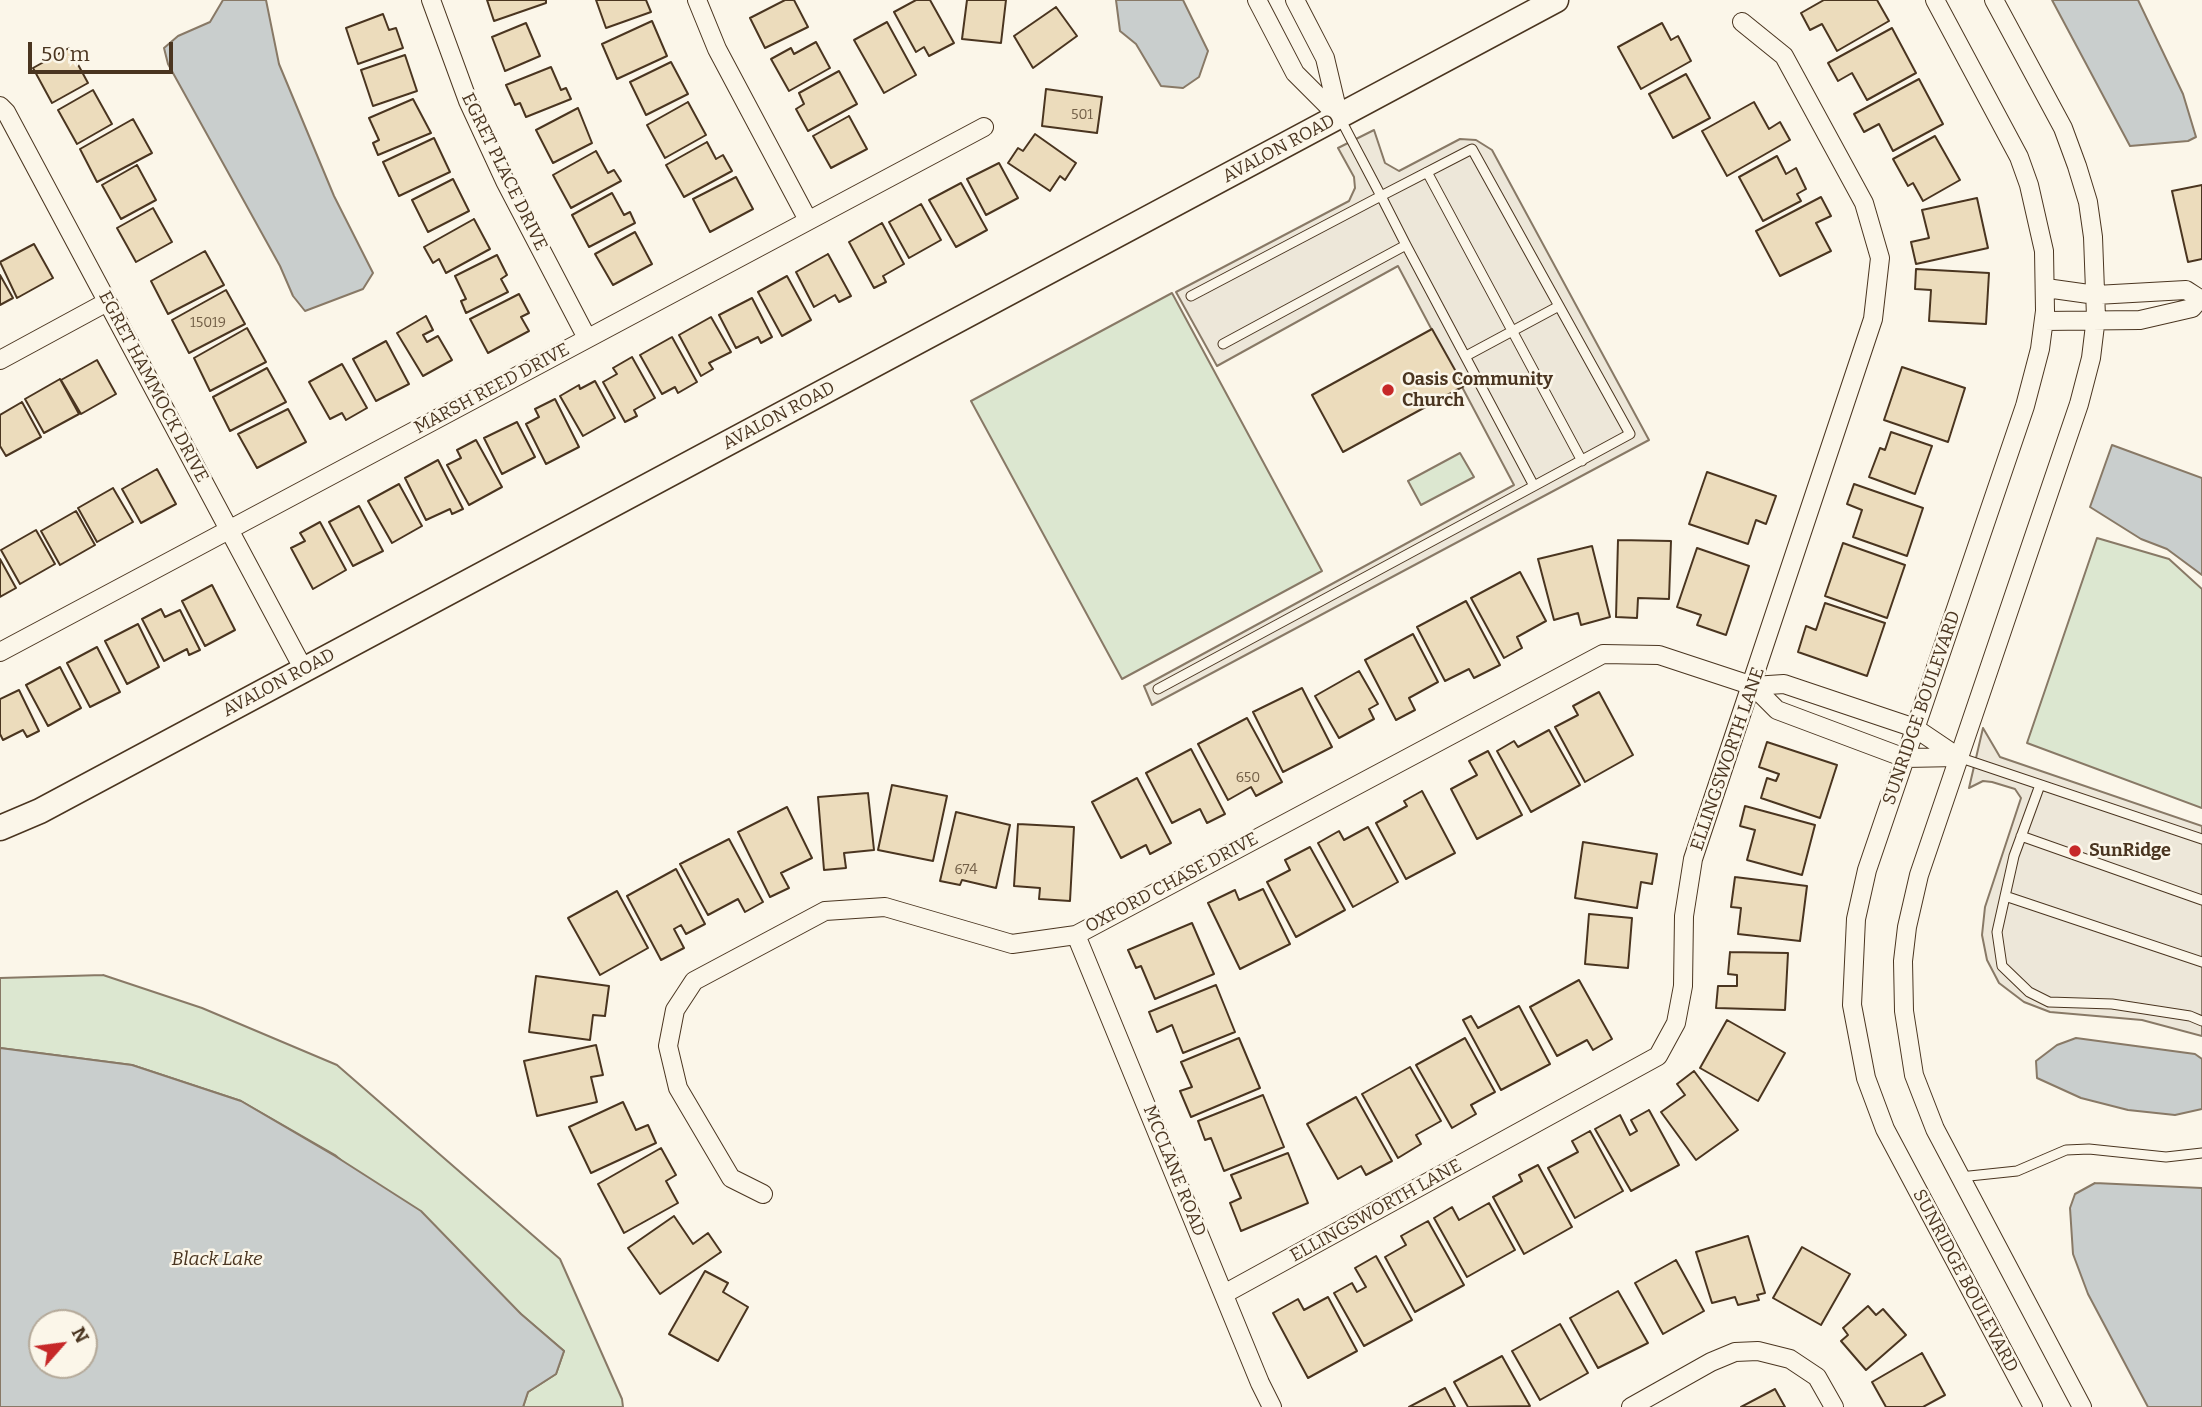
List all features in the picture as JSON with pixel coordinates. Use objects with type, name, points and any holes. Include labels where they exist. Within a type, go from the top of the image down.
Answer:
[{"type":"main road","name":"AVALON ROAD","points":[[0,828],[40,811],[1556,0]]},
{"type":"street","name":"EGRET PLACE DRIVE","points":[[431,0],[468,101],[505,181],[587,338]]},
{"type":"street","points":[[697,0],[716,49],[808,220]]},
{"type":"street","points":[[1257,0],[1295,73],[1339,117]]},
{"type":"street","points":[[1295,0],[1325,58],[1339,117]]},
{"type":"street","name":"SUNRIDGE BOULEVARD","points":[[1935,0],[2019,157],[2038,218],[2046,288],[2044,321],[2040,349],[2025,406],[1867,870],[1856,919],[1852,967],[1857,1041],[1866,1078],[1885,1129],[2033,1407]]},
{"type":"street","points":[[1994,0],[2063,128],[2077,166],[2092,225],[2095,322],[2091,358],[2079,404],[1919,875],[1907,927],[1903,995],[1914,1074],[1935,1129],[2082,1407]]},
{"type":"street","name":"ELLINGSWORTH LANE","points":[[1224,1294],[1658,1056],[1676,1023],[1684,986],[1684,916],[1693,859],[1730,740],[1753,686],[1873,319],[1880,258],[1864,203],[1784,55],[1742,22]]},
{"type":"street","name":"EGRET HAMMOCK DRIVE","points":[[0,106],[304,670]]},
{"type":"street","name":"MARSH REED DRIVE","points":[[0,652],[984,127]]},
{"type":"street","points":[[2044,321],[2095,322],[2153,318],[2192,308],[2201,299],[2186,290],[2096,295],[2046,288]]},
{"type":"street","points":[[0,360],[107,302]]},
{"type":"street","name":"OXFORD CHASE DRIVE","points":[[763,1194],[732,1178],[678,1088],[668,1045],[675,1010],[694,981],[825,911],[886,907],[1012,944],[1076,935],[1603,654],[1659,655],[1753,686],[1784,684],[1915,728],[1958,757]]},
{"type":"street","name":"OXFORD CHASE DRIVE","points":[[1753,686],[1777,710],[1905,758],[1958,757]]},
{"type":"street","points":[[1832,730],[1841,703]]},
{"type":"street","name":"MCCLANE ROAD","points":[[1076,935],[1272,1407]]},
{"type":"street","points":[[1631,1407],[1711,1362],[1735,1352],[1758,1351],[1790,1359],[1817,1377],[1834,1407]]},
{"type":"lane","points":[[1339,117],[1534,486]]},
{"type":"lane","points":[[1158,689],[1630,434],[1472,149],[1191,296]]},
{"type":"lane","points":[[1427,172],[1582,461]]},
{"type":"lane","points":[[1223,344],[1406,245]]},
{"type":"lane","points":[[1466,356],[1559,306]]},
{"type":"lane","points":[[1958,757],[2202,839]]},
{"type":"lane","points":[[2039,785],[2021,836],[1997,932],[2002,966],[2029,992],[2049,1002],[2112,1004],[2190,1016],[2202,1021]]},
{"type":"lane","points":[[2021,836],[2202,900]]},
{"type":"lane","points":[[2005,896],[2202,962]]},
{"type":"lane","points":[[1960,1177],[2017,1171],[2066,1150],[2089,1149],[2166,1157],[2202,1153]]},
{"type":"green space","points":[[1172,293],[1322,571],[1122,679],[971,401]]},
{"type":"green space","points":[[1460,453],[1474,477],[1421,505],[1408,481]]},
{"type":"green space","points":[[2097,538],[2169,559],[2202,589],[2202,808],[2027,743]]},
{"type":"green space","points":[[103,975],[202,1008],[337,1065],[560,1259],[622,1399],[623,1407],[523,1407],[528,1392],[556,1374],[564,1351],[335,1155],[241,1101],[132,1065],[0,1048],[0,978]]},
{"type":"shaded area","points":[[1374,130],[1385,163],[1399,171],[1460,139],[1476,140],[1492,150],[1649,440],[1152,705],[1144,686],[1514,485],[1398,266],[1217,366],[1176,292],[1349,201],[1355,188],[1354,177],[1338,148]]},
{"type":"shaded area","points":[[1983,728],[2000,757],[2202,826],[2202,1036],[2142,1020],[2050,1012],[2024,1002],[1999,983],[1987,960],[1982,935],[1985,907],[2021,798],[2015,789],[1992,782],[1983,781],[1969,788]]},
{"type":"water","points":[[223,0],[266,0],[279,64],[334,196],[373,273],[363,289],[305,311],[293,296],[280,266],[168,64],[164,48],[178,36],[210,22]]},
{"type":"water","points":[[1116,0],[1183,0],[1208,51],[1199,77],[1183,88],[1161,86],[1136,44],[1120,31]]},
{"type":"water","points":[[2052,0],[2138,0],[2183,94],[2196,137],[2188,141],[2130,146]]},
{"type":"water","points":[[2112,445],[2202,478],[2202,575],[2167,549],[2141,539],[2090,507]]},
{"type":"water","points":[[2076,1038],[2195,1054],[2202,1059],[2202,1109],[2175,1115],[2128,1110],[2081,1098],[2037,1078],[2036,1061],[2057,1045]]},
{"type":"water","name":"Black Lake","points":[[0,1048],[132,1065],[241,1101],[421,1211],[521,1314],[564,1351],[556,1374],[528,1392],[523,1407],[0,1407]]},
{"type":"water","points":[[2095,1183],[2202,1188],[2202,1407],[2148,1407],[2088,1294],[2073,1254],[2070,1208],[2075,1194]]},
{"type":"building","points":[[487,0],[546,0],[546,3],[494,21]]},
{"type":"building","points":[[596,0],[646,0],[651,12],[606,28]]},
{"type":"building","points":[[785,0],[794,0],[808,27],[765,48],[750,18]]},
{"type":"building","points":[[916,0],[930,0],[954,43],[929,56],[924,47],[916,52],[894,12]]},
{"type":"building","points":[[967,0],[1006,0],[1001,43],[962,39]]},
{"type":"building","points":[[1824,0],[1877,0],[1889,21],[1837,51],[1822,24],[1810,30],[1801,13]]},
{"type":"building","points":[[1056,7],[1077,36],[1033,68],[1014,36]]},
{"type":"building","points":[[383,14],[389,30],[396,28],[403,48],[358,64],[346,28]]},
{"type":"building","points":[[652,21],[667,56],[617,79],[602,44]]},
{"type":"building","points":[[887,22],[916,75],[884,93],[854,40]]},
{"type":"building","points":[[526,23],[540,56],[505,71],[492,37]]},
{"type":"building","points":[[1662,23],[1671,40],[1678,36],[1691,61],[1641,89],[1618,47]]},
{"type":"building","points":[[1892,28],[1916,73],[1867,100],[1852,73],[1838,81],[1828,63]]},
{"type":"building","points":[[816,42],[830,68],[789,91],[771,59],[791,48],[794,54]]},
{"type":"building","points":[[69,48],[88,83],[52,103],[33,68]]},
{"type":"building","points":[[405,55],[417,91],[373,106],[361,70]]},
{"type":"building","points":[[671,62],[688,94],[646,115],[630,82]]},
{"type":"building","points":[[551,67],[561,90],[566,88],[571,99],[526,117],[520,103],[515,105],[506,85]]},
{"type":"building","points":[[839,71],[857,104],[808,131],[796,109],[804,104],[799,93]]},
{"type":"building","points":[[1686,74],[1710,118],[1673,138],[1649,94]]},
{"type":"building","points":[[1919,79],[1943,124],[1893,151],[1879,124],[1864,132],[1854,114]]},
{"type":"building","points":[[1046,89],[1102,97],[1097,133],[1042,126]]},
{"type":"building","points":[[93,90],[112,124],[77,144],[58,110]]},
{"type":"building","points":[[413,99],[431,133],[378,155],[373,143],[379,140],[369,118]]},
{"type":"building","points":[[688,102],[706,135],[665,158],[647,125]]},
{"type":"building","points":[[1754,102],[1769,129],[1780,122],[1790,140],[1727,176],[1702,131]]},
{"type":"building","points":[[578,108],[592,143],[553,163],[536,130]]},
{"type":"building","points":[[849,116],[867,149],[831,168],[813,136]]},
{"type":"building","points":[[133,119],[152,153],[97,182],[80,149]]},
{"type":"building","points":[[1035,134],[1076,163],[1065,180],[1060,176],[1050,191],[1008,163],[1018,148],[1023,151]]},
{"type":"building","points":[[1935,136],[1960,180],[1923,201],[1913,183],[1908,186],[1893,159]]},
{"type":"building","points":[[434,138],[450,172],[399,196],[383,162]]},
{"type":"building","points":[[707,142],[716,159],[723,155],[732,171],[684,197],[666,165]]},
{"type":"building","points":[[596,151],[608,173],[614,170],[621,181],[571,208],[553,175]]},
{"type":"building","points":[[1777,156],[1786,174],[1796,168],[1806,189],[1797,194],[1801,201],[1763,221],[1739,177]]},
{"type":"building","points":[[999,163],[1018,198],[986,215],[967,179]]},
{"type":"building","points":[[137,165],[156,200],[121,219],[102,185]]},
{"type":"building","points":[[736,177],[753,209],[710,232],[693,199]]},
{"type":"building","points":[[453,179],[469,211],[428,232],[412,200]]},
{"type":"building","points":[[961,183],[987,230],[956,247],[929,200]]},
{"type":"building","points":[[2202,185],[2202,259],[2188,262],[2172,191]]},
{"type":"building","points":[[612,193],[624,215],[630,212],[635,223],[589,247],[572,215]]},
{"type":"building","points":[[1821,197],[1831,216],[1816,223],[1831,251],[1780,276],[1756,231]]},
{"type":"building","points":[[1977,198],[1988,248],[1916,264],[1911,242],[1929,238],[1922,210]]},
{"type":"building","points":[[921,204],[941,240],[909,258],[889,222]]},
{"type":"building","points":[[153,208],[172,242],[136,262],[117,228]]},
{"type":"building","points":[[474,219],[490,249],[446,273],[439,259],[433,263],[424,247]]},
{"type":"building","points":[[882,223],[904,264],[883,276],[886,282],[874,288],[849,242]]},
{"type":"building","points":[[635,232],[652,264],[613,285],[595,254]]},
{"type":"building","points":[[34,244],[53,278],[17,298],[0,262]]},
{"type":"building","points":[[205,251],[224,285],[168,314],[151,281]]},
{"type":"building","points":[[828,254],[851,296],[839,302],[835,295],[814,307],[796,272]]},
{"type":"building","points":[[497,255],[507,275],[501,279],[508,292],[466,313],[461,301],[466,299],[455,276]]},
{"type":"building","points":[[1916,269],[1989,273],[1986,324],[1929,321],[1931,290],[1915,289]]},
{"type":"building","points":[[0,275],[13,298],[0,305]]},
{"type":"building","points":[[787,276],[811,320],[782,336],[758,292]]},
{"type":"building","points":[[226,290],[245,324],[189,353],[172,320]]},
{"type":"building","points":[[519,294],[529,313],[521,317],[529,331],[488,353],[470,319]]},
{"type":"building","points":[[752,298],[772,337],[761,343],[758,337],[736,348],[719,315]]},
{"type":"building","points":[[426,316],[433,330],[423,335],[427,342],[438,336],[452,360],[423,376],[397,333]]},
{"type":"building","points":[[711,317],[731,352],[709,363],[713,369],[701,376],[679,335]]},
{"type":"building","points":[[247,328],[266,362],[210,391],[194,358]]},
{"type":"building","name":"Oasis Community Church","points":[[1432,329],[1464,386],[1343,452],[1312,395]]},
{"type":"building","points":[[672,337],[697,382],[678,393],[675,387],[662,394],[640,355]]},
{"type":"building","points":[[386,341],[409,384],[376,401],[353,359]]},
{"type":"building","points":[[632,357],[655,398],[634,410],[637,416],[625,422],[603,382],[617,374],[613,368]]},
{"type":"building","points":[[97,360],[116,394],[81,414],[61,380]]},
{"type":"building","points":[[342,364],[367,408],[346,420],[342,413],[330,419],[309,382]]},
{"type":"building","points":[[1902,367],[1965,388],[1948,442],[1884,420]]},
{"type":"building","points":[[267,368],[286,402],[230,431],[213,397]]},
{"type":"building","points":[[60,379],[79,414],[44,433],[25,399]]},
{"type":"building","points":[[595,381],[615,418],[583,436],[560,396],[579,385],[580,389]]},
{"type":"building","points":[[555,399],[579,447],[546,464],[526,424],[539,417],[535,409]]},
{"type":"building","points":[[22,402],[41,437],[6,456],[0,446],[0,415]]},
{"type":"building","points":[[288,409],[306,442],[257,468],[238,434]]},
{"type":"building","points":[[517,422],[535,457],[502,474],[484,438]]},
{"type":"building","points":[[1891,432],[1932,446],[1915,494],[1869,477],[1880,448],[1885,450]]},
{"type":"building","points":[[476,440],[502,487],[469,505],[447,465],[461,458],[457,450]]},
{"type":"building","points":[[438,460],[463,509],[452,514],[450,509],[426,520],[405,478]]},
{"type":"building","points":[[157,469],[176,504],[141,523],[122,489]]},
{"type":"building","points":[[1707,472],[1776,496],[1766,524],[1756,520],[1748,544],[1689,524]]},
{"type":"building","points":[[399,484],[422,526],[392,543],[368,501]]},
{"type":"building","points":[[1854,484],[1923,508],[1907,556],[1853,537],[1862,510],[1847,504]]},
{"type":"building","points":[[113,488],[133,522],[97,542],[78,508]]},
{"type":"building","points":[[359,506],[383,551],[353,566],[329,522]]},
{"type":"building","points":[[76,511],[95,545],[60,565],[41,531]]},
{"type":"building","points":[[320,522],[346,570],[313,589],[291,548],[305,541],[300,533]]},
{"type":"building","points":[[36,530],[55,564],[20,584],[1,550]]},
{"type":"building","points":[[1618,540],[1671,541],[1669,599],[1638,598],[1637,618],[1616,617]]},
{"type":"building","points":[[1843,543],[1905,565],[1887,618],[1825,596]]},
{"type":"building","points":[[1592,546],[1610,617],[1581,625],[1578,613],[1554,620],[1538,559]]},
{"type":"building","points":[[1697,548],[1749,566],[1726,635],[1697,625],[1701,615],[1677,607]]},
{"type":"building","points":[[0,559],[16,588],[0,597]]},
{"type":"building","points":[[1520,572],[1546,621],[1517,637],[1522,648],[1504,658],[1471,598]]},
{"type":"building","points":[[212,585],[235,630],[205,646],[182,601]]},
{"type":"building","points":[[1466,601],[1500,665],[1474,678],[1469,669],[1445,681],[1417,627]]},
{"type":"building","points":[[1825,603],[1885,623],[1867,676],[1798,652],[1806,626],[1816,630]]},
{"type":"building","points":[[161,609],[165,617],[180,610],[200,650],[189,655],[187,649],[164,661],[142,619]]},
{"type":"building","points":[[138,624],[159,667],[127,684],[105,641]]},
{"type":"building","points":[[1413,634],[1438,682],[1409,698],[1415,710],[1396,720],[1365,660]]},
{"type":"building","points":[[97,647],[120,692],[90,707],[67,663]]},
{"type":"building","points":[[60,667],[81,708],[48,726],[26,685]]},
{"type":"building","points":[[1359,671],[1378,704],[1369,709],[1374,719],[1339,738],[1315,696]]},
{"type":"building","points":[[1302,688],[1332,747],[1283,772],[1253,712]]},
{"type":"building","points":[[19,690],[39,731],[27,737],[23,730],[3,740],[0,734],[0,699]]},
{"type":"building","points":[[1599,692],[1633,755],[1585,782],[1555,727],[1578,715],[1573,706]]},
{"type":"building","points":[[1247,718],[1282,782],[1256,796],[1251,787],[1228,800],[1198,744]]},
{"type":"building","points":[[1549,730],[1580,785],[1531,812],[1497,751],[1514,741],[1518,747]]},
{"type":"building","points":[[1767,742],[1837,765],[1820,818],[1761,798],[1767,778],[1776,781],[1779,774],[1759,767]]},
{"type":"building","points":[[1191,749],[1225,814],[1207,823],[1200,809],[1172,823],[1146,773]]},
{"type":"building","points":[[1488,751],[1522,815],[1477,839],[1451,789],[1477,775],[1469,761]]},
{"type":"building","points":[[1137,778],[1171,843],[1150,854],[1146,845],[1121,858],[1092,802]]},
{"type":"building","points":[[892,785],[947,796],[933,861],[878,850]]},
{"type":"building","points":[[1422,791],[1455,853],[1406,879],[1376,823],[1407,806],[1404,801]]},
{"type":"building","points":[[868,793],[874,850],[844,853],[846,868],[824,870],[818,797]]},
{"type":"building","points":[[1745,806],[1815,825],[1802,875],[1747,860],[1755,830],[1740,826]]},
{"type":"building","points":[[787,807],[812,858],[781,873],[789,888],[770,897],[738,832]]},
{"type":"building","points":[[956,812],[1010,825],[996,888],[962,880],[960,885],[940,881]]},
{"type":"building","points":[[1018,824],[1074,827],[1070,901],[1039,899],[1040,888],[1014,886]]},
{"type":"building","points":[[1368,827],[1398,882],[1353,907],[1318,843],[1339,831],[1344,840]]},
{"type":"building","points":[[729,839],[763,902],[745,912],[738,899],[708,915],[680,864]]},
{"type":"building","points":[[1583,842],[1657,854],[1652,884],[1641,882],[1637,908],[1575,898]]},
{"type":"building","points":[[1310,847],[1345,910],[1296,937],[1267,882],[1290,870],[1285,860]]},
{"type":"building","points":[[676,869],[705,924],[686,934],[681,925],[674,929],[684,948],[661,960],[627,896]]},
{"type":"building","points":[[1735,877],[1807,886],[1800,941],[1738,934],[1741,908],[1731,907]]},
{"type":"building","points":[[1263,889],[1290,944],[1240,969],[1208,903],[1235,890],[1239,900]]},
{"type":"building","points":[[617,891],[648,948],[600,975],[568,918]]},
{"type":"building","points":[[1589,914],[1632,918],[1628,968],[1585,964]]},
{"type":"building","points":[[1192,923],[1214,974],[1155,999],[1141,966],[1136,968],[1128,950]]},
{"type":"building","points":[[1730,952],[1788,953],[1785,1010],[1716,1008],[1718,986],[1737,986],[1737,975],[1728,974]]},
{"type":"building","points":[[536,976],[609,986],[605,1016],[593,1015],[590,1040],[529,1032]]},
{"type":"building","points":[[1579,980],[1612,1039],[1593,1050],[1587,1040],[1557,1056],[1530,1007]]},
{"type":"building","points":[[1216,985],[1235,1032],[1183,1053],[1172,1025],[1157,1032],[1149,1012]]},
{"type":"building","points":[[1519,1006],[1550,1064],[1501,1090],[1463,1020],[1471,1016],[1478,1028]]},
{"type":"building","points":[[1727,1020],[1785,1053],[1758,1101],[1700,1068]]},
{"type":"building","points":[[1239,1038],[1260,1088],[1191,1117],[1180,1091],[1192,1087],[1181,1062]]},
{"type":"building","points":[[1465,1038],[1495,1092],[1471,1105],[1476,1114],[1452,1128],[1416,1065]]},
{"type":"building","points":[[596,1045],[603,1075],[591,1077],[597,1102],[537,1116],[524,1061]]},
{"type":"building","points":[[1410,1067],[1441,1121],[1416,1135],[1421,1144],[1398,1158],[1362,1094]]},
{"type":"building","points":[[1694,1071],[1738,1130],[1696,1160],[1661,1112],[1685,1095],[1677,1084]]},
{"type":"building","points":[[1263,1095],[1284,1147],[1224,1171],[1211,1138],[1205,1140],[1198,1121]]},
{"type":"building","points":[[1356,1097],[1392,1161],[1366,1175],[1361,1166],[1338,1179],[1307,1124]]},
{"type":"building","points":[[623,1102],[636,1130],[648,1125],[656,1143],[591,1173],[569,1127]]},
{"type":"building","points":[[1649,1110],[1679,1165],[1631,1191],[1595,1129],[1620,1115],[1630,1135],[1637,1131],[1631,1120]]},
{"type":"building","points":[[1590,1131],[1623,1191],[1575,1218],[1548,1168],[1578,1152],[1572,1141]]},
{"type":"building","points":[[661,1148],[676,1175],[666,1181],[678,1203],[624,1233],[598,1184]]},
{"type":"building","points":[[1288,1153],[1308,1203],[1241,1231],[1230,1203],[1241,1198],[1231,1175]]},
{"type":"building","points":[[1538,1165],[1572,1227],[1524,1254],[1493,1197],[1522,1181],[1519,1175]]},
{"type":"building","points":[[1489,1203],[1515,1250],[1467,1277],[1434,1218],[1452,1207],[1459,1220]]},
{"type":"building","points":[[674,1216],[693,1244],[708,1233],[721,1252],[660,1294],[628,1248]]},
{"type":"building","points":[[1428,1221],[1464,1285],[1415,1312],[1385,1257],[1406,1245],[1401,1236]]},
{"type":"building","points":[[1748,1236],[1765,1293],[1757,1295],[1759,1300],[1738,1305],[1735,1297],[1712,1303],[1696,1252]]},
{"type":"building","points":[[1802,1247],[1850,1274],[1821,1325],[1773,1298]]},
{"type":"building","points":[[1376,1256],[1412,1320],[1364,1346],[1334,1293],[1352,1283],[1357,1292],[1366,1287],[1355,1268]]},
{"type":"building","points":[[1676,1260],[1704,1311],[1663,1334],[1635,1283]]},
{"type":"building","points":[[705,1271],[728,1283],[723,1292],[748,1307],[718,1361],[669,1334]]},
{"type":"building","points":[[1618,1291],[1648,1343],[1598,1368],[1570,1318]]},
{"type":"building","points":[[1328,1297],[1357,1351],[1308,1378],[1273,1313],[1298,1299],[1304,1310]]},
{"type":"building","points":[[1868,1306],[1876,1315],[1883,1309],[1906,1335],[1866,1370],[1841,1341],[1848,1335],[1843,1328]]},
{"type":"building","points":[[1560,1324],[1588,1373],[1540,1400],[1512,1351]]},
{"type":"building","points":[[1922,1353],[1945,1395],[1923,1407],[1886,1407],[1872,1382]]},
{"type":"building","points":[[1502,1356],[1530,1406],[1468,1407],[1454,1382]]},
{"type":"building","points":[[1445,1388],[1455,1407],[1409,1407]]},
{"type":"building","points":[[1775,1389],[1785,1407],[1741,1407]]},
{"type":"place","name":"Oasis Community Church","points":[[1388,390]]},
{"type":"place","name":"SunRidge","points":[[2075,851]]}]
